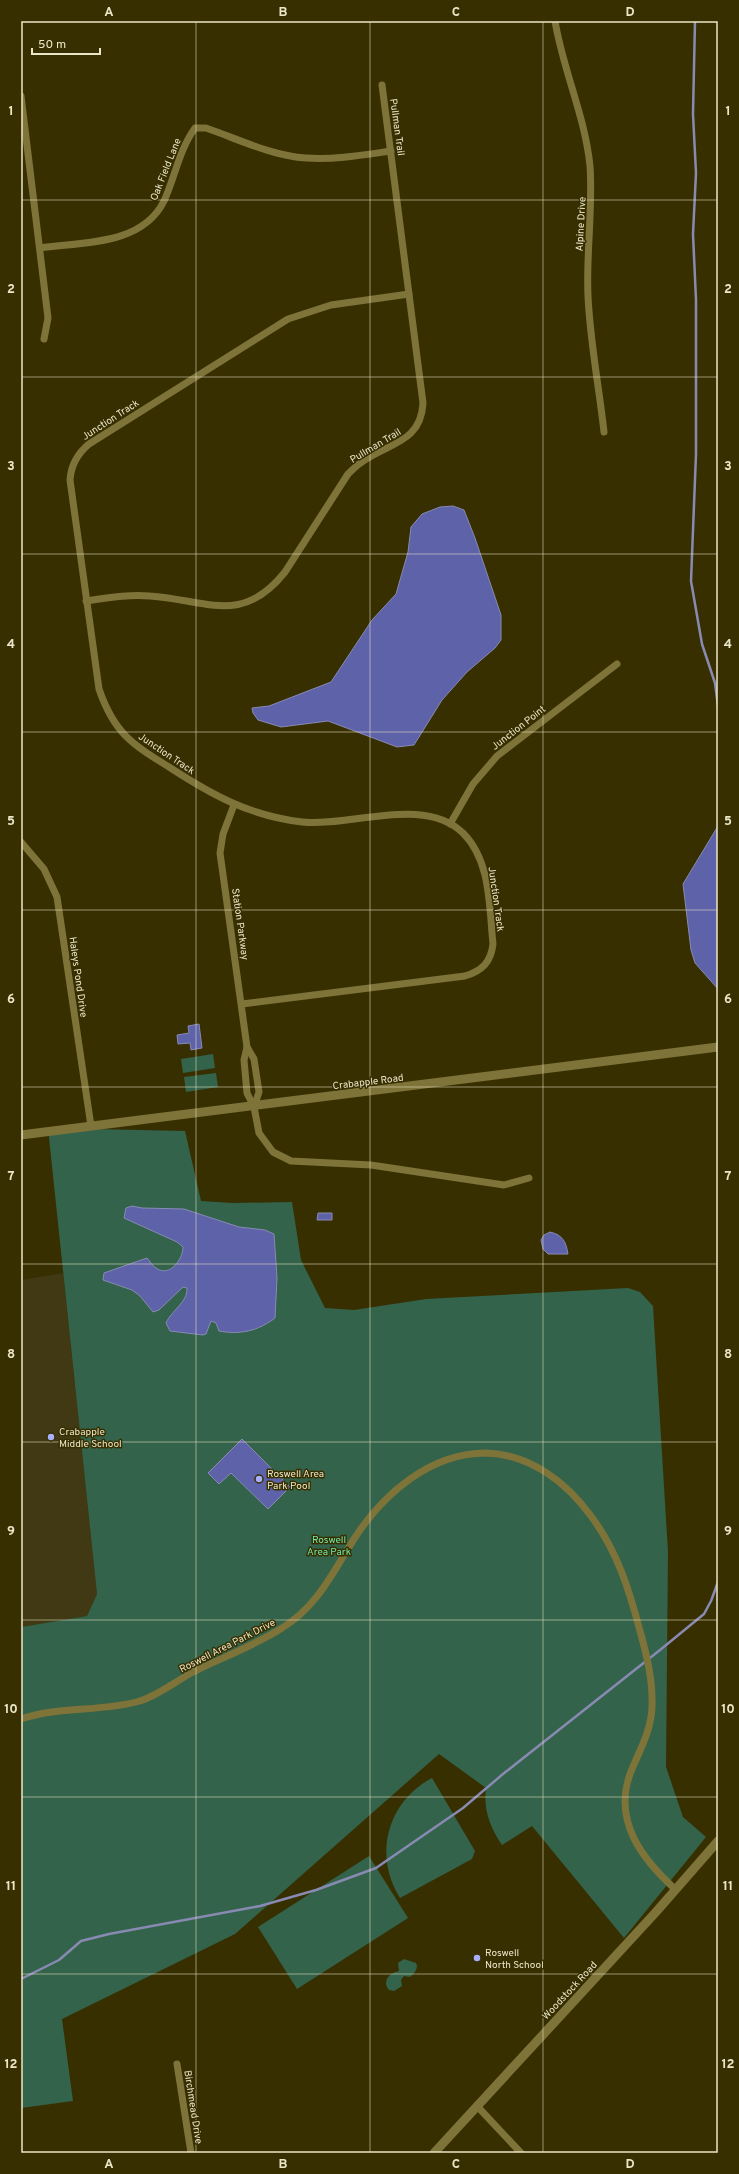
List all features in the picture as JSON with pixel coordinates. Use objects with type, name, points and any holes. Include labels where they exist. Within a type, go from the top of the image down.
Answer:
[{"type":"street","name":"Alpine Drive","points":[[556,21],[564,59],[581,113],[590,164],[592,204],[588,265],[588,297],[604,432]]},
{"type":"street","name":"Pullman Trail","points":[[86,602],[122,596],[148,596],[174,598],[212,606],[228,606],[253,600],[275,585],[285,572],[348,474],[362,462],[406,438],[419,422],[423,403],[382,85]]},
{"type":"street","points":[[21,96],[48,318],[48,328],[44,339]]},
{"type":"street","name":"Oak Field Lane","points":[[40,248],[117,238],[130,233],[145,224],[164,202],[185,145],[195,128],[206,128],[278,152],[304,158],[332,158],[391,151]]},
{"type":"street","name":"Junction Track","points":[[242,1004],[465,976],[476,972],[486,964],[492,954],[494,944],[484,869],[472,843],[450,824],[432,816],[414,813],[337,822],[303,822],[269,817],[234,805],[205,791],[138,747],[114,724],[105,708],[99,689],[70,480],[73,463],[83,449],[288,319],[331,305],[409,294]]},
{"type":"street","name":"Junction Point","points":[[450,824],[473,784],[497,756],[617,664]]},
{"type":"street","name":"Station Parkway","points":[[234,805],[223,834],[220,853],[247,1048],[244,1060],[247,1093],[254,1107]]},
{"type":"street","name":"Haleys Pond Drive","points":[[21,842],[44,869],[57,897],[90,1126]]},
{"type":"street","name":"Crabapple Road","points":[[21,1135],[254,1107],[718,1047]]},
{"type":"street","name":"Station Parkway","points":[[247,1048],[254,1059],[259,1092],[254,1107]]},
{"type":"street","points":[[254,1107],[256,1124],[263,1141],[273,1152],[291,1161],[371,1165],[504,1185],[529,1178]]},
{"type":"street","name":"Roswell Area Park Drive","points":[[21,1719],[143,1700],[193,1672],[283,1628],[318,1597],[366,1522],[378,1508],[407,1481],[434,1464],[449,1458],[477,1453],[506,1455],[534,1464],[555,1479],[579,1501],[597,1525],[617,1558],[628,1587],[649,1666],[652,1707],[646,1739],[629,1778],[625,1799],[627,1818],[633,1841],[662,1878],[675,1889]]},
{"type":"street","name":"Woodstock Road","points":[[434,2153],[656,1912],[718,1841]]},
{"type":"street","name":"Birchmead Drive","points":[[177,2064],[191,2153]]},
{"type":"street","points":[[477,2106],[521,2153]]},
{"type":"shaded area","name":"Crabapple Middle School","points":[[63,1273],[97,1594],[87,1616],[21,1627],[21,1280]]},
{"type":"green space","points":[[213,1054],[215,1068],[183,1073],[181,1059]]},
{"type":"green space","points":[[216,1073],[218,1087],[186,1092],[184,1077]]},
{"type":"green space","name":"Roswell Area Park","points":[[48,1128],[185,1131],[201,1201],[233,1203],[292,1202],[301,1260],[325,1308],[354,1310],[426,1299],[628,1288],[640,1292],[653,1306],[668,1552],[666,1767],[683,1817],[706,1837],[624,1938],[532,1826],[502,1845],[488,1818],[485,1796],[486,1788],[439,1754],[235,1934],[62,2019],[73,2101],[21,2108],[21,1627],[87,1616],[97,1594]]},
{"type":"green space","points":[[432,1778],[475,1851],[472,1859],[400,1898],[392,1881],[387,1864],[386,1847],[389,1831],[395,1815],[404,1801],[417,1788]]},
{"type":"green space","points":[[369,1856],[408,1918],[297,1989],[258,1927]]},
{"type":"green space","points":[[404,1959],[416,1963],[416,1971],[410,1977],[404,1976],[401,1980],[402,1986],[394,1991],[389,1990],[386,1981],[392,1974],[399,1971],[398,1963]]},
{"type":"water","points":[[453,506],[464,510],[475,538],[501,615],[501,640],[495,648],[467,672],[442,700],[414,745],[397,747],[328,721],[281,727],[258,720],[253,713],[252,708],[269,706],[331,682],[372,620],[396,594],[408,552],[411,527],[422,514],[440,507]]},
{"type":"water","points":[[718,826],[718,989],[695,963],[691,950],[683,884]]},
{"type":"water","points":[[199,1024],[202,1048],[191,1050],[190,1043],[178,1044],[177,1035],[189,1033],[188,1026]]},
{"type":"water","points":[[132,1206],[142,1208],[184,1209],[239,1227],[265,1230],[274,1234],[277,1278],[275,1318],[255,1329],[241,1332],[219,1331],[216,1323],[211,1321],[206,1334],[203,1335],[170,1331],[166,1323],[185,1298],[187,1288],[183,1287],[159,1310],[153,1312],[140,1296],[132,1290],[103,1280],[104,1273],[147,1258],[152,1265],[166,1271],[175,1266],[181,1257],[183,1247],[177,1242],[124,1218],[126,1208]]},
{"type":"water","points":[[318,1213],[332,1213],[332,1220],[317,1220]]},
{"type":"water","points":[[550,1232],[561,1237],[568,1254],[548,1254],[543,1249],[541,1240],[544,1235]]},
{"type":"water","name":"Roswell Area Park Pool","points":[[242,1439],[290,1487],[268,1509],[231,1473],[219,1484],[208,1473]]},
{"type":"waterway","points":[[695,21],[693,114],[696,173],[693,234],[696,300],[696,454],[691,581],[702,644],[715,683],[718,706]]},
{"type":"waterway","points":[[21,1979],[59,1960],[81,1941],[109,1934],[260,1906],[316,1890],[376,1868],[463,1808],[503,1774],[704,1614],[711,1601],[718,1582]]},
{"type":"place","name":"Crabapple Middle School","points":[[51,1437]]},
{"type":"place","name":"Roswell Area Park Pool","points":[[259,1479]]},
{"type":"place","name":"Roswell North School","points":[[477,1958]]}]
